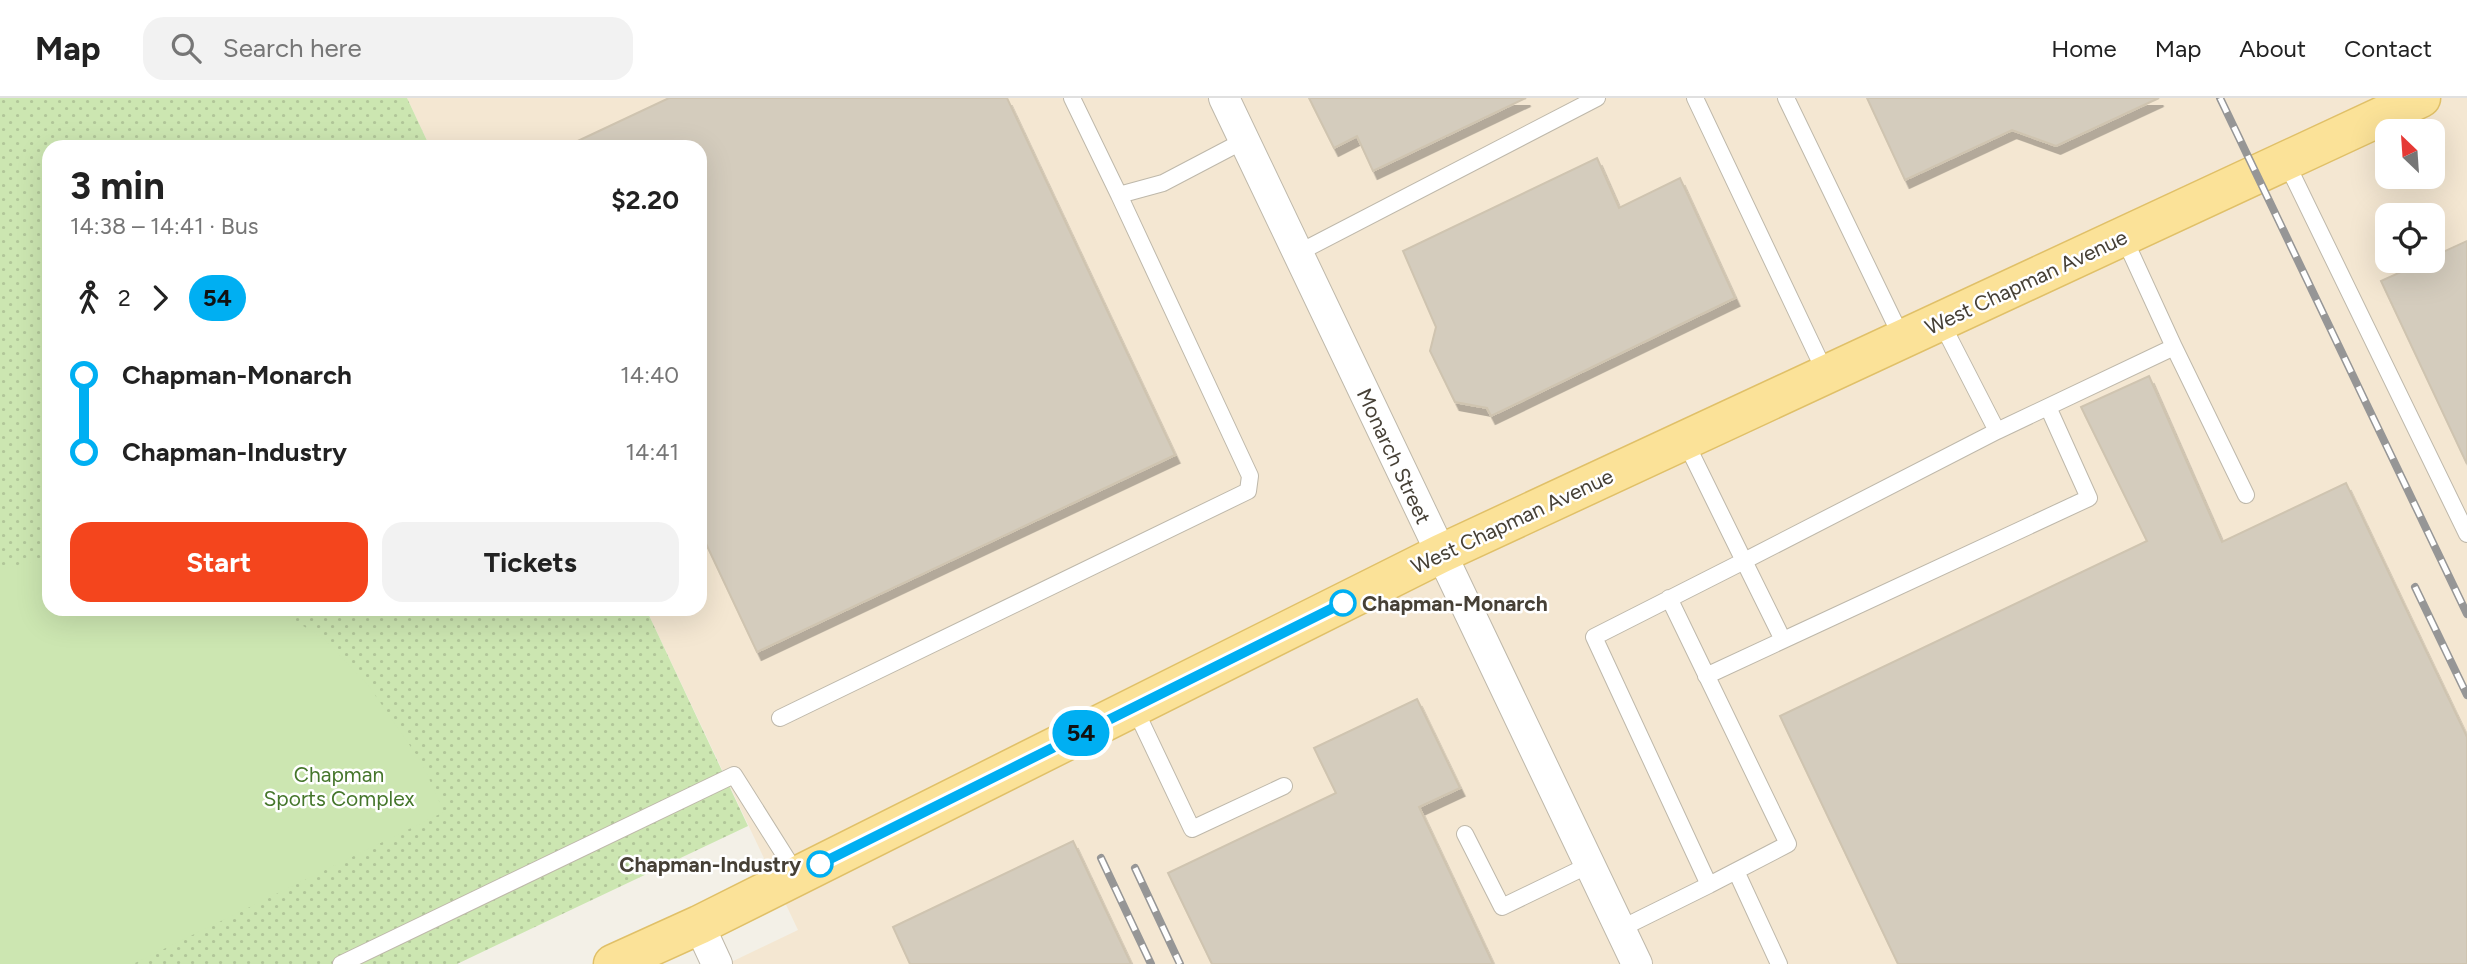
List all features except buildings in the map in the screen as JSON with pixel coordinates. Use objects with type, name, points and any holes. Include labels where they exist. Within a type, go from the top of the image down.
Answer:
[{"type":"main road","name":"West Chapman Avenue","points":[[613,964],[699,925],[1440,554],[2421,98]]},
{"type":"street","name":"Monarch Street","points":[[1224,98],[1637,964]]},
{"type":"street","points":[[699,925],[718,964]]},
{"type":"lane","points":[[780,718],[1248,491],[1250,476],[1072,98]]},
{"type":"lane","points":[[1298,253],[1597,98]]},
{"type":"lane","points":[[1695,98],[1827,375]]},
{"type":"lane","points":[[1786,98],[1903,340]]},
{"type":"lane","points":[[1119,195],[1163,183],[1245,140]]},
{"type":"lane","points":[[2286,162],[2467,534]]},
{"type":"lane","points":[[2124,238],[2246,495]]},
{"type":"lane","points":[[1941,322],[1997,431]]},
{"type":"lane","points":[[1709,885],[1594,637],[1997,431],[2174,348]]},
{"type":"lane","points":[[1706,676],[2089,498],[2048,407]]},
{"type":"lane","points":[[1685,441],[1783,640]]},
{"type":"lane","points":[[1620,929],[1788,844],[1669,598]]},
{"type":"lane","points":[[1134,707],[1192,829],[1284,786]]},
{"type":"lane","points":[[341,964],[734,775],[797,876]]},
{"type":"lane","points":[[1465,834],[1502,907],[1589,865]]},
{"type":"lane","points":[[1736,871],[1779,964]]},
{"type":"shaded area","points":[[407,98],[2467,98],[2467,964],[727,964],[798,930],[649,616],[707,616],[707,140],[427,140]]},
{"type":"green space","name":"Chapman Sports Complex","points":[[0,98],[407,98],[427,140],[42,140],[42,616],[649,616],[748,826],[457,964],[0,964]]},
{"type":"green space","points":[[42,560],[42,616],[287,616],[323,638],[368,685],[422,763],[444,812],[133,964],[0,964],[0,569]]},
{"type":"railway","points":[[2220,98],[2467,614]]},
{"type":"railway","points":[[2415,587],[2467,695]]},
{"type":"railway","points":[[1101,858],[1151,964]]},
{"type":"railway","points":[[1135,868],[1180,964]]},
{"type":"bus line","name":"54","points":[[820,864],[1343,603]]},
{"type":"place","name":"Chapman-Monarch","points":[[1343,603]]},
{"type":"place","name":"Chapman-Industry","points":[[820,864]]}]
